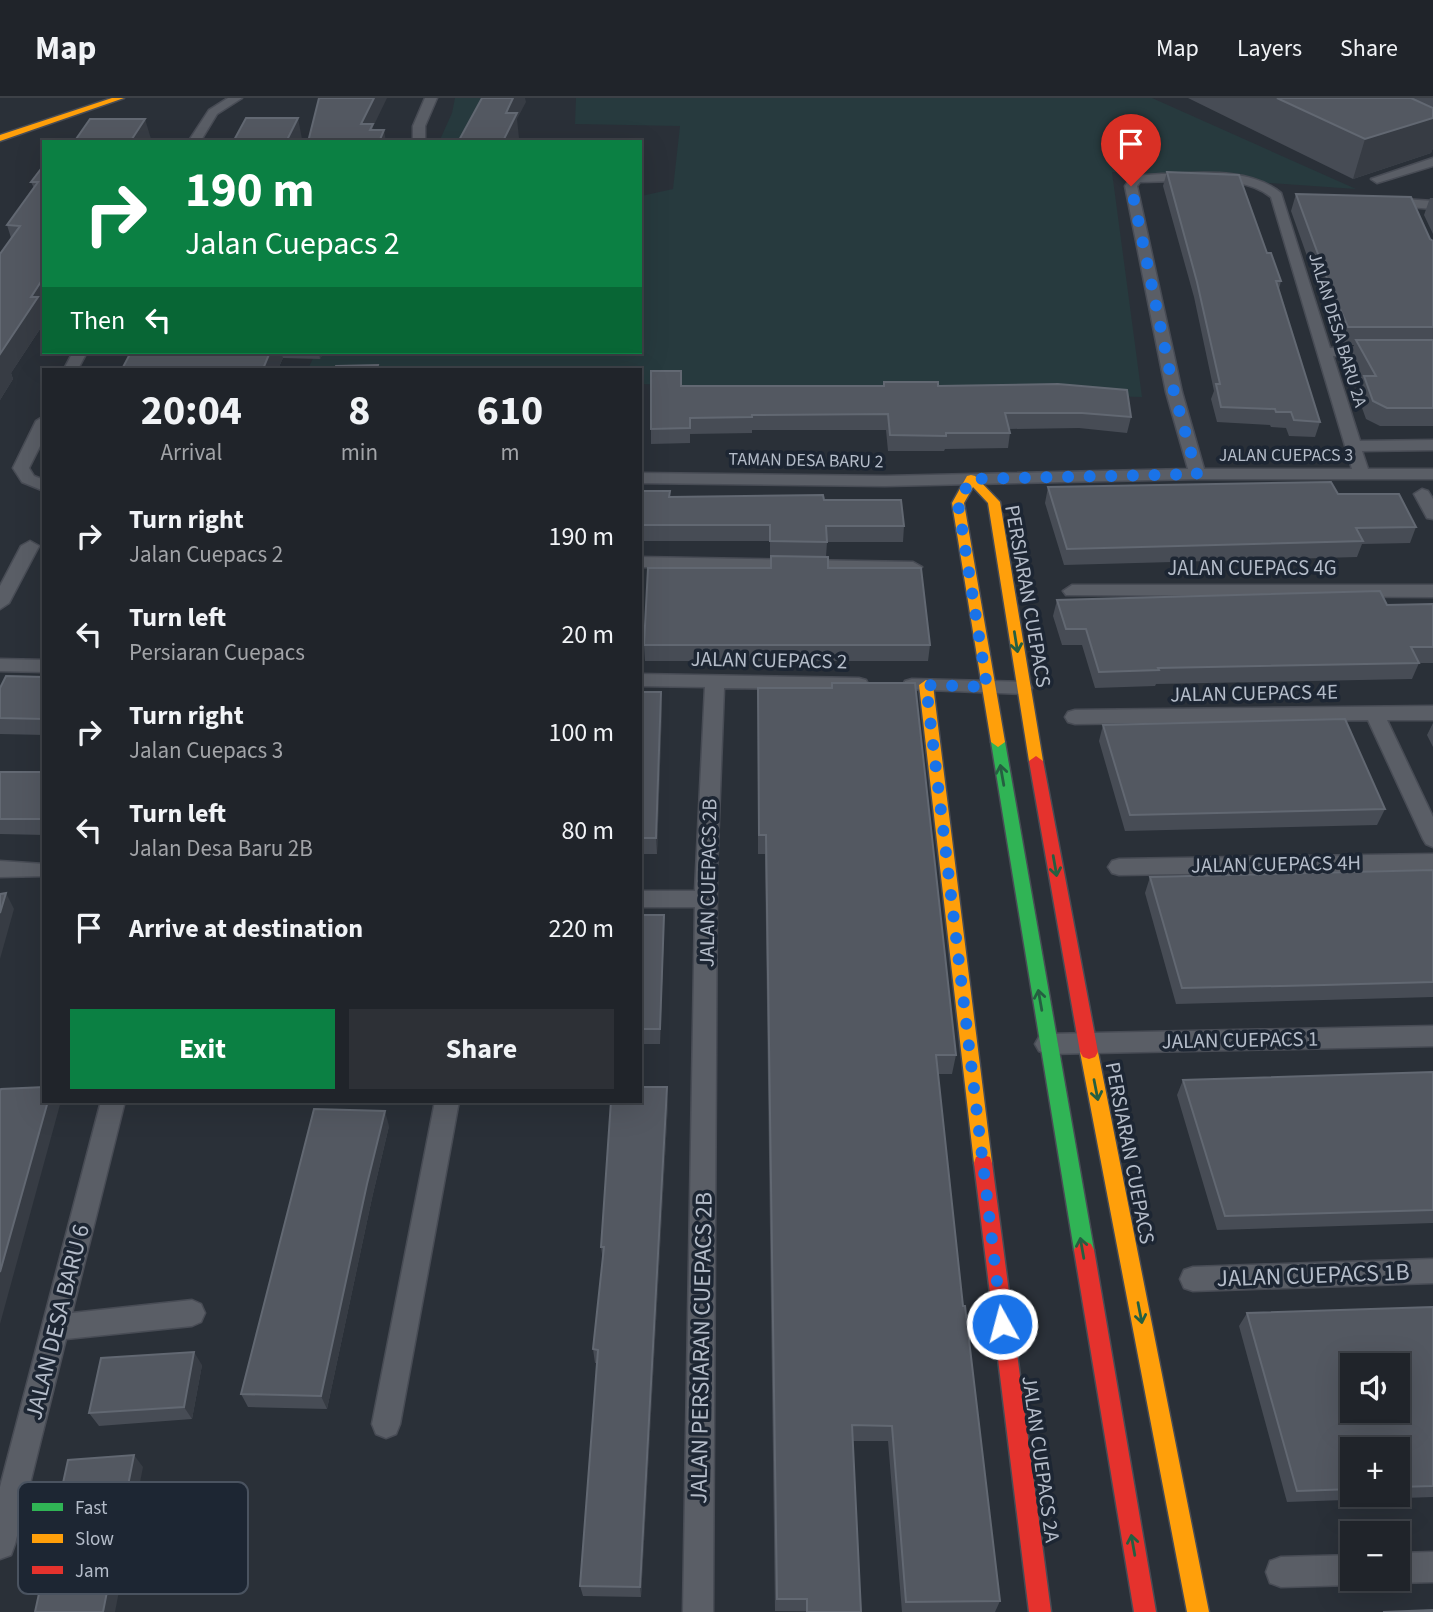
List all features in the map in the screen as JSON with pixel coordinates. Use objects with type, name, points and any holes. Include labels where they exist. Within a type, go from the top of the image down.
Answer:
[{"type":"main road","points":[[0,125],[86,98]]},
{"type":"main road","points":[[0,138],[120,98]]},
{"type":"main road","points":[[971,479],[958,503],[1047,1044],[1145,1612]]},
{"type":"main road","name":"PERSIARAN CUEPACS","points":[[971,479],[994,502],[1023,688],[1087,1043],[1198,1612]]},
{"type":"main road","name":"JALAN CUEPACS 2A","points":[[926,685],[973,1088],[1040,1612]]},
{"type":"street","points":[[195,140],[213,112],[236,98]]},
{"type":"street","points":[[419,140],[419,125],[430,98]]},
{"type":"street","points":[[1377,179],[1433,162]]},
{"type":"street","name":"JALAN DESA BARU 2A","points":[[1197,474],[1174,392],[1131,186],[1136,179],[1153,177],[1251,181],[1284,197],[1324,352],[1362,475]]},
{"type":"street","points":[[1370,201],[1433,205]]},
{"type":"street","points":[[1410,204],[1416,219]]},
{"type":"street","points":[[1324,352],[1433,351]]},
{"type":"street","points":[[42,425],[21,468],[28,479],[42,485]]},
{"type":"street","points":[[1353,446],[1433,445]]},
{"type":"street","name":"JALAN CUEPACS 3","points":[[971,479],[1197,474],[1433,474]]},
{"type":"street","name":"TAMAN DESA BARU 2","points":[[642,478],[885,481],[971,479]]},
{"type":"street","points":[[1422,494],[1433,514]]},
{"type":"street","points":[[1,600],[30,546]]},
{"type":"street","points":[[642,562],[914,567]]},
{"type":"street","name":"JALAN CUEPACS 4G","points":[[1072,591],[1433,591]]},
{"type":"street","points":[[0,665],[42,666]]},
{"type":"street","name":"JALAN CUEPACS 2","points":[[642,680],[873,684]]},
{"type":"street","name":"JALAN CUEPACS 2B","points":[[703,1085],[706,899],[715,682]]},
{"type":"street","points":[[900,685],[1023,688]]},
{"type":"street","name":"JALAN CUEPACS 4E","points":[[1074,718],[1433,713]]},
{"type":"street","points":[[1375,715],[1433,839]]},
{"type":"street","name":"JALAN CUEPACS 4H","points":[[1119,867],[1433,862]]},
{"type":"street","points":[[0,869],[38,870]]},
{"type":"street","points":[[642,899],[706,899]]},
{"type":"street","name":"JALAN CUEPACS 1","points":[[1047,1044],[1433,1036]]},
{"type":"street","name":"JALAN PERSIARAN CUEPACS 2B","points":[[698,1612],[703,1085]]},
{"type":"street","name":"JALAN DESA BARU 6","points":[[0,1544],[113,1103]]},
{"type":"street","points":[[386,1424],[447,1103]]},
{"type":"street","name":"JALAN CUEPACS 1B","points":[[1193,1279],[1433,1271]]},
{"type":"street","points":[[57,1327],[192,1313]]},
{"type":"street","points":[[1410,1568],[1433,1567]]},
{"type":"street","points":[[1281,1572],[1340,1570]]},
{"type":"green space","points":[[455,98],[482,98],[468,140],[440,140],[452,113]]},
{"type":"green space","points":[[576,98],[1152,98],[1356,189],[1112,172],[1142,397],[642,384],[642,368],[308,368],[315,354],[642,354],[642,196],[673,189],[680,126],[575,124]]},
{"type":"building","points":[[319,98],[374,98],[361,124],[373,124],[370,130],[384,130],[380,140],[308,140]]},
{"type":"building","points":[[482,98],[513,98],[506,113],[517,113],[504,139],[517,140],[459,140]]},
{"type":"building","points":[[1277,98],[1411,98],[1433,108],[1433,118],[1365,139]]},
{"type":"building","points":[[246,118],[298,118],[287,140],[234,140]]},
{"type":"building","points":[[90,119],[145,119],[131,140],[75,140]]},
{"type":"building","points":[[42,168],[42,280],[31,297],[38,297],[0,354],[0,254],[20,226],[7,225],[38,182],[31,182]]},
{"type":"building","points":[[1167,172],[1239,175],[1267,253],[1271,253],[1281,281],[1276,281],[1320,422],[1294,420],[1291,412],[1276,412],[1275,409],[1221,407],[1216,384],[1220,384],[1197,282]]},
{"type":"building","points":[[1296,194],[1411,197],[1433,241],[1433,327],[1348,327]]},
{"type":"building","points":[[1356,340],[1433,340],[1433,408],[1387,408],[1373,401],[1364,376],[1376,376]]},
{"type":"building","points":[[130,354],[269,354],[263,368],[123,368]]},
{"type":"building","points":[[378,365],[377,368],[335,368]]},
{"type":"building","points":[[651,371],[681,371],[681,386],[884,386],[884,382],[938,382],[938,386],[1058,384],[1127,390],[1131,417],[1082,413],[1005,413],[1010,433],[946,433],[946,436],[890,435],[888,414],[690,418],[690,428],[651,429]]},
{"type":"building","points":[[1331,482],[1338,494],[1399,494],[1416,527],[1356,528],[1363,541],[1067,549],[1048,487]]},
{"type":"building","points":[[642,491],[670,491],[669,497],[823,495],[824,500],[901,500],[904,526],[826,526],[827,542],[770,541],[770,525],[642,525]]},
{"type":"building","points":[[771,556],[828,557],[828,568],[921,568],[930,645],[644,645],[648,568],[771,568]]},
{"type":"building","points":[[1380,591],[1387,605],[1433,604],[1433,647],[1411,647],[1419,663],[1158,668],[1159,670],[1099,672],[1086,629],[1066,629],[1057,600]]},
{"type":"building","points":[[6,676],[42,677],[42,719],[0,718],[0,688]]},
{"type":"building","points":[[832,683],[915,683],[956,1055],[936,1055],[963,1306],[1000,1601],[906,1602],[892,1426],[852,1425],[861,1612],[807,1612],[807,1599],[777,1599],[766,835],[759,835],[758,688],[832,688]]},
{"type":"building","points":[[642,692],[661,692],[656,838],[642,838]]},
{"type":"building","points":[[1345,719],[1385,809],[1130,815],[1103,725]]},
{"type":"building","points":[[0,772],[42,772],[42,819],[0,819]]},
{"type":"building","points":[[1433,870],[1433,982],[1324,985],[1182,988],[1150,877]]},
{"type":"building","points":[[6,893],[0,913],[0,894]]},
{"type":"building","points":[[642,915],[664,915],[660,1029],[642,1029]]},
{"type":"building","points":[[1433,1072],[1433,1210],[1225,1216],[1183,1080]]},
{"type":"building","points":[[42,1087],[42,1103],[47,1103],[0,1272],[0,1091]]},
{"type":"building","points":[[642,1087],[667,1087],[640,1587],[580,1586],[598,1350],[593,1349],[604,1247],[601,1247],[611,1103],[642,1103]]},
{"type":"building","points":[[314,1109],[385,1111],[321,1396],[241,1394]]},
{"type":"building","points":[[1433,1307],[1433,1486],[1410,1487],[1410,1437],[1340,1437],[1340,1489],[1297,1491],[1247,1313]]},
{"type":"building","points":[[194,1352],[184,1407],[89,1413],[101,1358]]},
{"type":"building","points":[[134,1455],[129,1482],[63,1482],[68,1460]]},
{"type":"building","points":[[39,1594],[107,1594],[103,1612],[35,1612]]},
{"type":"building","points":[[1433,1610],[1433,1612],[1383,1612]]},
{"type":"traffic: fast","points":[[998,742],[1084,1250]]},
{"type":"traffic: slow","points":[[0,138],[120,98]]},
{"type":"traffic: slow","points":[[998,742],[958,503],[971,479],[994,502],[1036,761]]},
{"type":"traffic: slow","points":[[926,685],[983,1163]]},
{"type":"traffic: slow","points":[[1089,1052],[1198,1612]]},
{"type":"traffic: jam","points":[[1036,761],[1089,1052]]},
{"type":"traffic: jam","points":[[983,1163],[1040,1612]]},
{"type":"traffic: jam","points":[[1084,1250],[1145,1612]]},
{"type":"route","points":[[1002,1324],[926,685],[987,687],[958,503],[971,479],[1197,474],[1174,392],[1131,186]]}]
